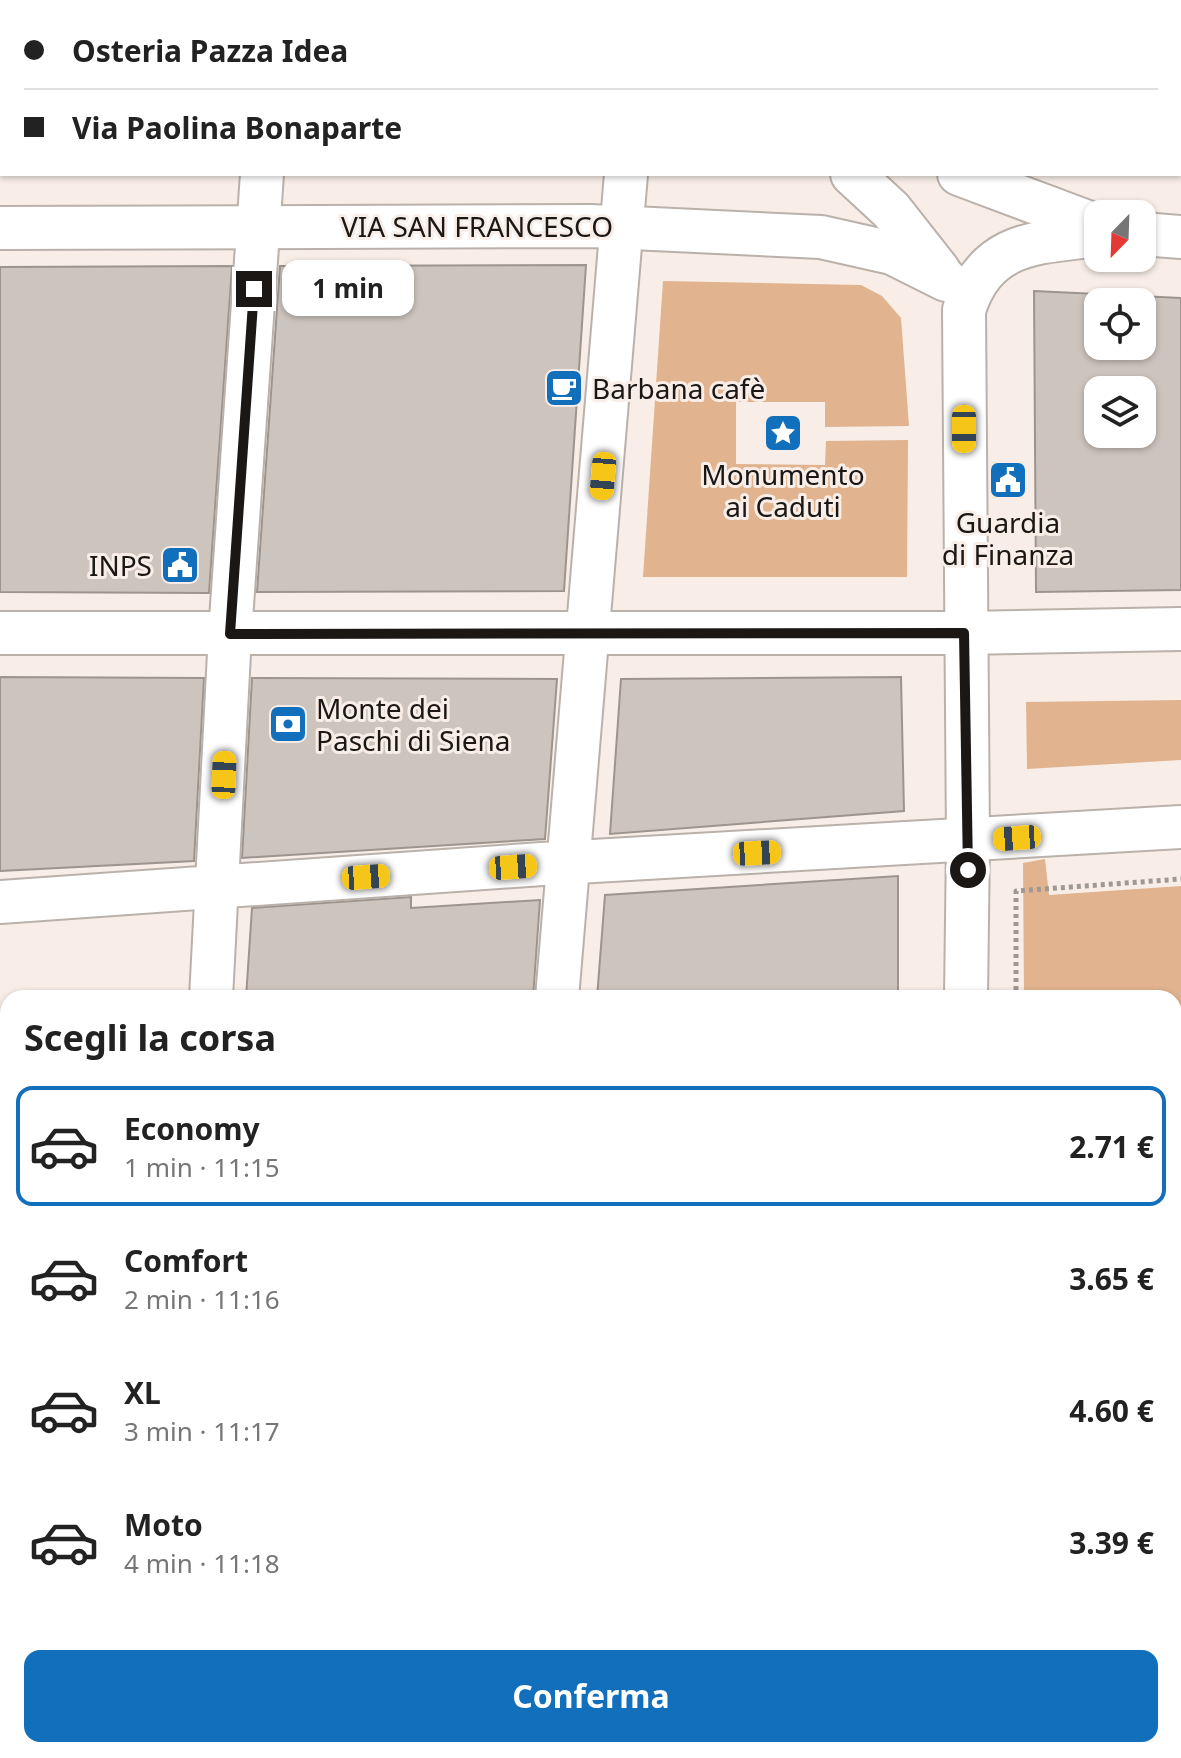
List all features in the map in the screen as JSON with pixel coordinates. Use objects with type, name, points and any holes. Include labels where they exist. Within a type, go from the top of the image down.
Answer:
[{"type":"street","points":[[212,990],[230,634],[262,176]]},
{"type":"street","points":[[558,990],[626,176]]},
{"type":"street","points":[[854,176],[891,210],[955,295],[968,842],[966,990]]},
{"type":"street","points":[[964,176],[1084,221]]},
{"type":"street","name":"VIA SAN FRANCESCO","points":[[0,228],[623,227],[821,237],[892,253],[955,295]]},
{"type":"street","points":[[1156,235],[1181,237]]},
{"type":"street","points":[[955,295],[972,285],[994,259],[1022,246],[1084,237]]},
{"type":"street","points":[[0,633],[964,633],[1181,629]]},
{"type":"street","points":[[0,902],[567,863],[968,842],[1181,827]]},
{"type":"path","points":[[1016,990],[1016,891],[1181,879]]},
{"type":"shaded area","points":[[663,281],[861,285],[882,296],[901,318],[909,426],[825,427],[825,402],[736,402],[736,464],[825,465],[826,441],[908,440],[907,577],[643,577]]},
{"type":"shaded area","points":[[1181,700],[1181,760],[1027,769],[1026,702]]},
{"type":"shaded area","points":[[1045,859],[1049,895],[1181,886],[1181,990],[1024,990],[1023,863]]},
{"type":"building","points":[[586,265],[564,591],[257,592],[280,266]]},
{"type":"building","points":[[232,266],[209,593],[0,592],[0,267]]},
{"type":"building","points":[[1034,291],[1084,293],[1084,360],[1156,360],[1156,297],[1181,298],[1181,590],[1036,592]]},
{"type":"building","points":[[0,677],[204,678],[194,861],[0,871]]},
{"type":"building","points":[[901,677],[904,811],[610,834],[621,679]]},
{"type":"building","points":[[252,678],[557,679],[545,839],[242,858]]},
{"type":"building","points":[[898,876],[898,990],[598,990],[605,895]]},
{"type":"building","points":[[411,897],[411,908],[540,900],[534,990],[247,990],[252,908]]},
{"type":"place","name":"Barbana cafè","points":[[564,388]]},
{"type":"place","name":"Monumento ai Caduti","points":[[783,433]]},
{"type":"place","name":"Guardia di Finanza","points":[[1008,480]]},
{"type":"place","name":"INPS","points":[[180,565]]},
{"type":"place","name":"Monte dei Paschi di Siena","points":[[288,724]]},
{"type":"route","points":[[254,289],[230,634],[964,633],[968,870]]}]
